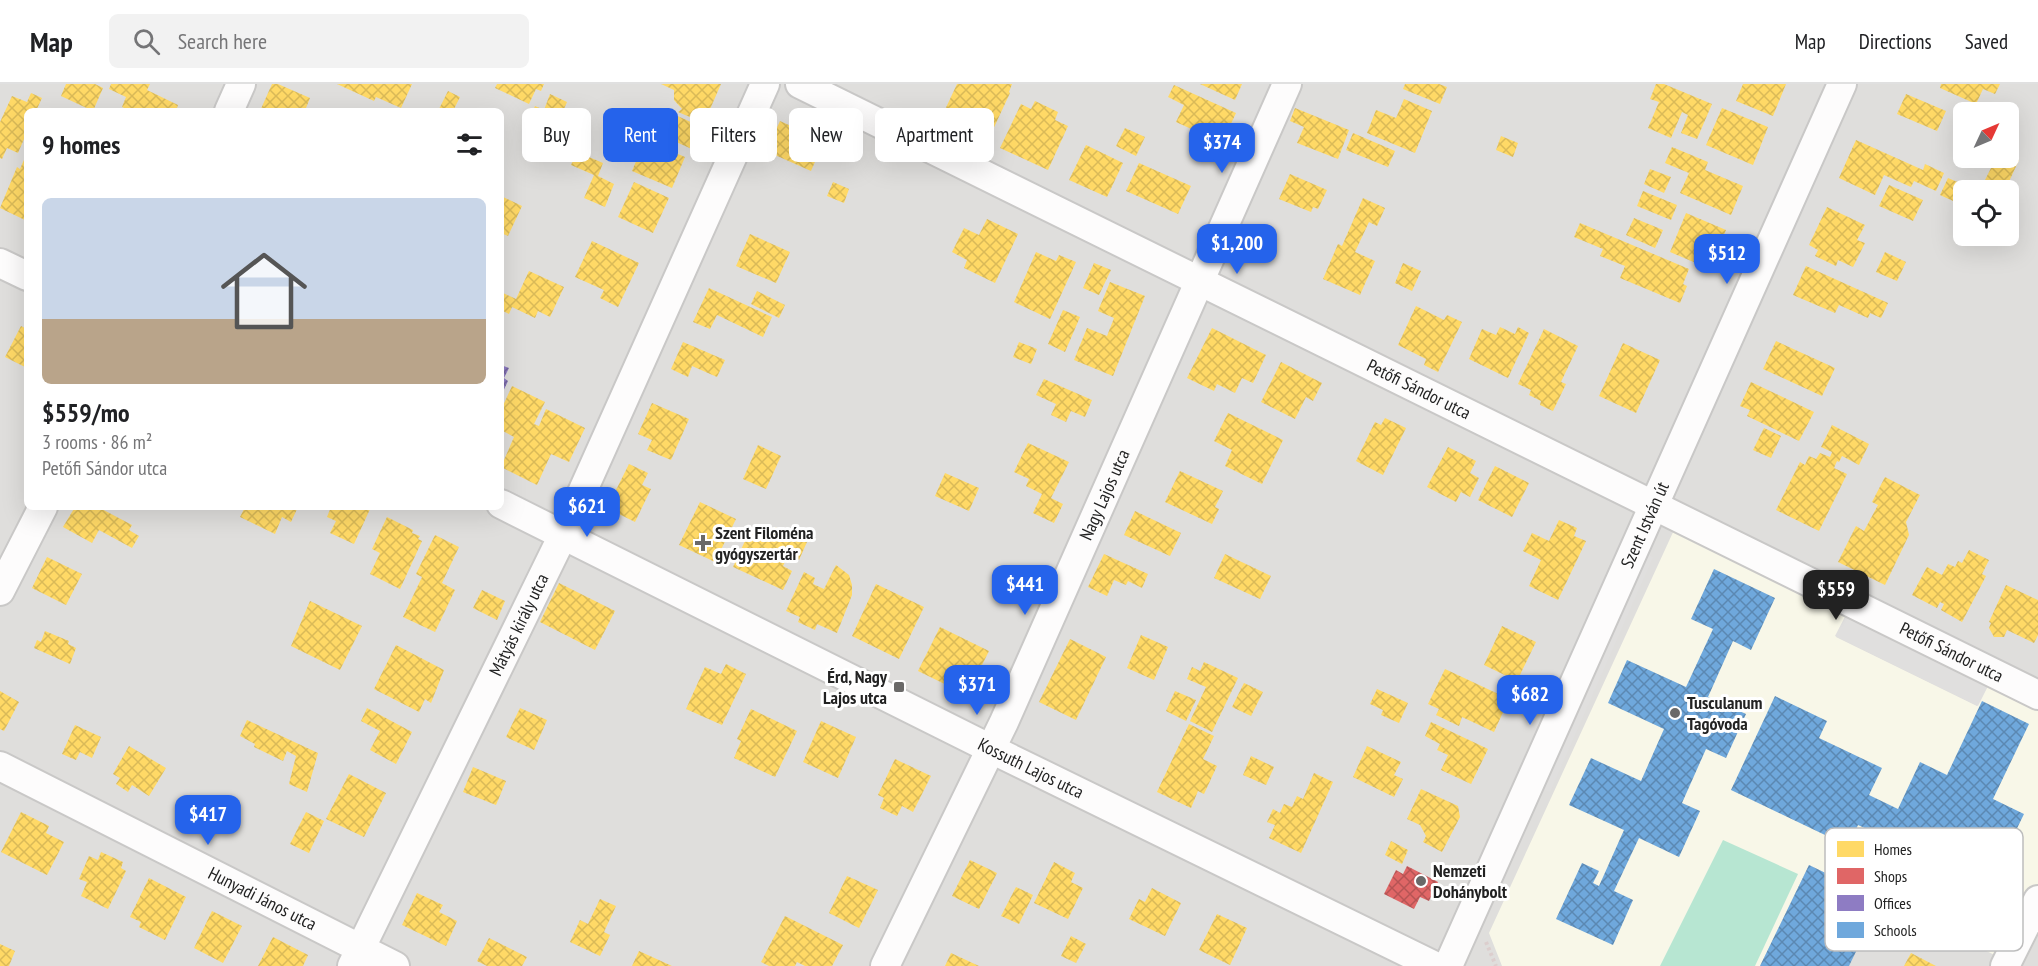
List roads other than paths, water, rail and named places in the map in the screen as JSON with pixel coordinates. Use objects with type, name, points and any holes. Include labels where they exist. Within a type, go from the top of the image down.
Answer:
[{"type":"street","points":[[230,108],[241,84]]},
{"type":"street","name":"Mátyás király utca","points":[[356,958],[563,535],[765,84]]},
{"type":"street","name":"Petőfi Sándor utca","points":[[800,84],[2038,695]]},
{"type":"street","name":"Nagy Lajos utca","points":[[885,966],[991,749],[1287,84]]},
{"type":"street","name":"Szent István út","points":[[1448,966],[1842,84]]},
{"type":"street","points":[[0,263],[24,275]]},
{"type":"street","name":"Kossuth Lajos utca","points":[[504,506],[991,749],[1435,966]]},
{"type":"street","points":[[0,591],[41,510]]},
{"type":"street","name":"Hunyadi János utca","points":[[0,766],[356,958],[395,966]]},
{"type":"street","points":[[2023,930],[2038,900]]},
{"type":"street","points":[[2005,966],[2012,951]]},
{"type":"place","name":"Szent Filoména gyógyszertár","points":[[703,543]]},
{"type":"place","name":"Érd, Nagy Lajos utca","points":[[899,687]]},
{"type":"place","name":"Tusculanum Tagóvoda","points":[[1675,713]]},
{"type":"place","name":"Nemzeti Dohánybolt","points":[[1421,881]]}]
